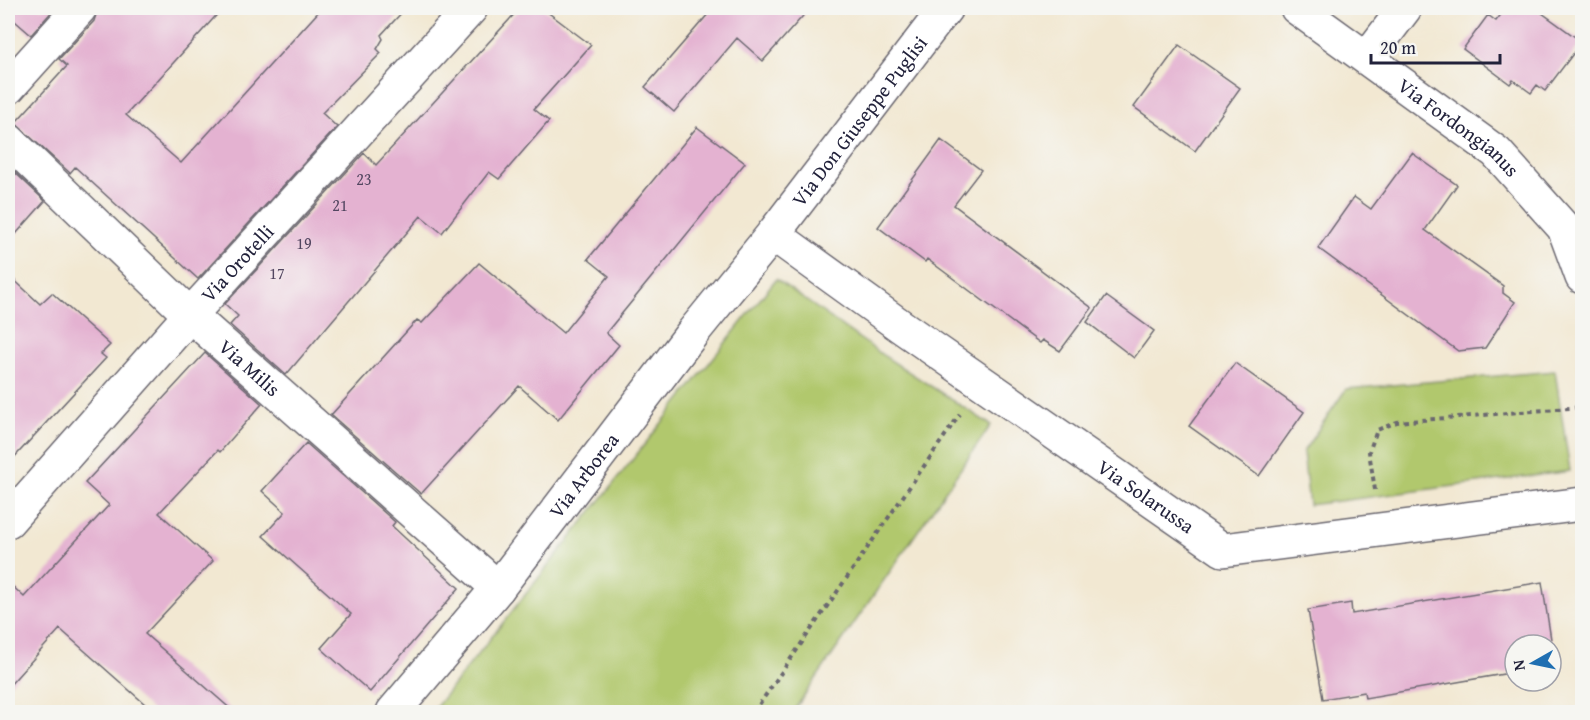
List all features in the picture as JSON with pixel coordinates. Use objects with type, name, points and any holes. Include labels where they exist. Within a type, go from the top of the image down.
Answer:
[{"type":"street","points":[[8,88],[80,8]]},
{"type":"street","name":"Via Orotelli","points":[[8,521],[189,315],[471,8]]},
{"type":"street","name":"Via Don Giuseppe Puglisi","points":[[773,234],[946,8]]},
{"type":"street","name":"Via Fordongianus","points":[[1297,8],[1496,152],[1564,228],[1582,278]]},
{"type":"street","points":[[1367,58],[1405,8]]},
{"type":"street","name":"Via Milis","points":[[8,140],[189,315],[498,588]]},
{"type":"street","name":"Via Solarussa","points":[[773,234],[1223,550],[1582,504]]},
{"type":"street","name":"Via Arborea","points":[[393,712],[498,588],[694,331],[773,234]]},
{"type":"path","points":[[754,712],[982,382]]},
{"type":"path","points":[[1380,530],[1369,452],[1377,430],[1396,422],[1582,407]]},
{"type":"path","points":[[1202,712],[1204,706]]},
{"type":"green space","points":[[776,279],[884,356],[991,425],[793,712],[432,712]]},
{"type":"green space","points":[[1555,371],[1570,471],[1309,505],[1303,452],[1346,389]]},
{"type":"building","points":[[8,8],[55,8],[31,35],[8,15]]},
{"type":"building","points":[[98,8],[223,8],[126,115],[181,163],[322,8],[406,8],[381,35],[383,39],[377,49],[381,53],[322,113],[337,127],[198,279],[75,167],[70,173],[15,123],[67,66],[59,59],[94,21]]},
{"type":"building","points":[[520,8],[542,8],[591,45],[534,109],[549,121],[499,179],[489,172],[442,233],[421,216],[286,375],[230,325],[238,316],[225,304],[364,153],[376,165]]},
{"type":"building","points":[[703,8],[810,8],[763,61],[737,38],[674,112],[645,87],[709,13]]},
{"type":"building","points":[[1506,8],[1535,8],[1582,42],[1545,91],[1537,85],[1531,93],[1513,80],[1510,84],[1463,49],[1488,15],[1496,21]]},
{"type":"building","points":[[1179,45],[1240,88],[1195,151],[1134,107]]},
{"type":"building","points":[[697,127],[745,163],[606,333],[619,345],[558,420],[519,386],[421,494],[331,415],[417,320],[422,323],[479,263],[563,333],[609,276],[588,259]]},
{"type":"building","points":[[941,140],[981,170],[954,205],[1092,308],[1060,351],[1043,340],[1040,343],[927,259],[925,262],[878,227]]},
{"type":"building","points":[[1412,153],[1457,185],[1425,230],[1503,286],[1503,293],[1515,302],[1485,348],[1458,351],[1318,248],[1354,197],[1371,209]]},
{"type":"building","points":[[8,166],[45,201],[8,243]]},
{"type":"building","points":[[8,274],[40,304],[52,293],[110,345],[101,354],[106,358],[8,464]]},
{"type":"building","points":[[1106,296],[1154,331],[1134,358],[1087,322]]},
{"type":"building","points":[[205,353],[262,404],[220,452],[218,450],[159,513],[213,561],[145,634],[234,712],[154,712],[60,629],[8,687],[8,582],[24,597],[109,505],[85,483]]},
{"type":"building","points":[[1235,363],[1304,412],[1259,476],[1189,426]]},
{"type":"building","points":[[306,443],[395,522],[392,526],[459,588],[370,692],[321,648],[351,614],[263,536],[285,512],[262,491]]},
{"type":"building","points":[[1542,582],[1550,633],[1503,633],[1503,674],[1365,698],[1364,692],[1323,699],[1308,610],[1351,603],[1352,614]]}]
